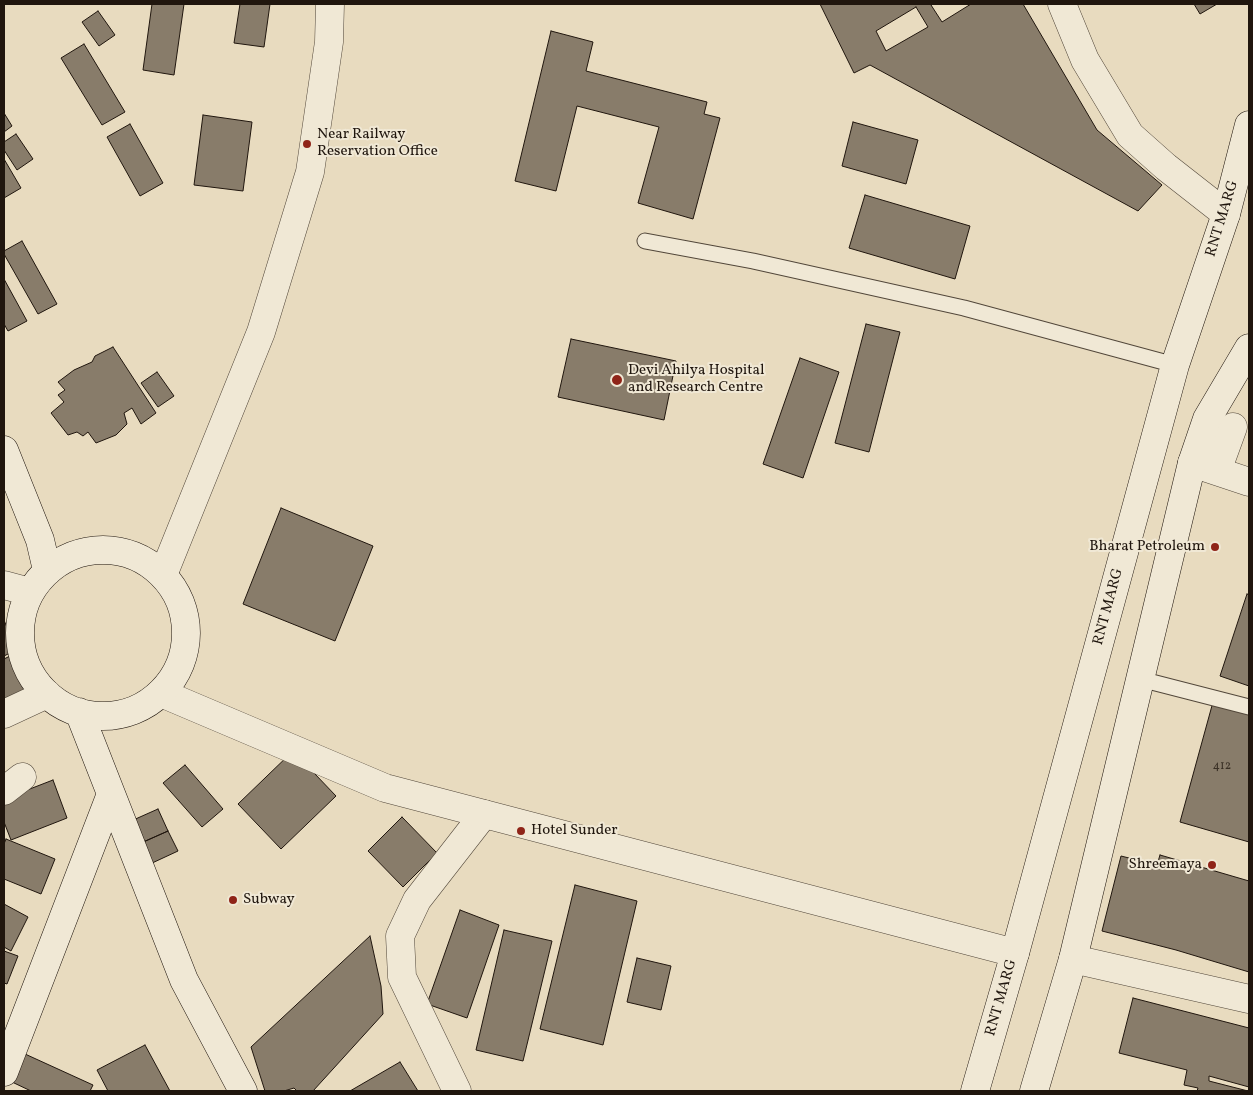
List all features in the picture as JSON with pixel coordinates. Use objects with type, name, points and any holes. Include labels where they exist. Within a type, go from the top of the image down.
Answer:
[{"type":"main road","points":[[163,575],[261,332],[310,172],[329,42],[330,4]]},
{"type":"main road","points":[[1062,4],[1085,60],[1130,135],[1166,167],[1226,214]]},
{"type":"main road","name":"RNT MARG","points":[[975,1091],[1015,953],[1176,365],[1226,214],[1249,125]]},
{"type":"main road","points":[[1034,1091],[1073,959],[1140,679],[1204,467],[1207,419],[1249,348]]},
{"type":"main road","points":[[1204,467],[1241,430],[1207,419]]},
{"type":"main road","points":[[4,450],[40,540],[47,570]]},
{"type":"main road","points":[[1204,467],[1249,482]]},
{"type":"main road","points":[[106,549],[127,553],[146,562],[163,575],[178,596],[186,622],[185,648],[177,672],[161,693],[137,709],[123,714],[108,716],[80,712],[62,705],[47,694],[30,672],[21,645],[21,618],[30,592],[47,570],[65,558],[85,551],[106,549]]},
{"type":"main road","points":[[4,585],[30,592]]},
{"type":"main road","points":[[161,693],[384,788],[1015,953]]},
{"type":"main road","points":[[4,714],[47,694]]},
{"type":"main road","points":[[80,712],[184,980],[242,1091]]},
{"type":"main road","points":[[4,1072],[111,794]]},
{"type":"main road","points":[[457,1091],[402,977],[400,936],[417,900],[484,814]]},
{"type":"main road","points":[[1073,959],[1249,999]]},
{"type":"lane","points":[[645,241],[762,263],[964,308],[1176,365]]},
{"type":"lane","points":[[1140,679],[1249,708]]},
{"type":"building","points":[[152,4],[184,4],[174,75],[143,70]]},
{"type":"building","points":[[240,4],[270,4],[264,47],[234,43]]},
{"type":"building","points":[[820,4],[1023,4],[1097,130],[1162,185],[1138,211],[870,65],[854,73]]},
{"type":"building","points":[[971,4],[942,22],[931,5]]},
{"type":"building","points":[[1194,4],[1217,4],[1200,14]]},
{"type":"building","points":[[916,7],[928,27],[886,51],[876,31]]},
{"type":"building","points":[[98,11],[115,35],[99,46],[82,22]]},
{"type":"building","points":[[551,31],[593,42],[586,71],[707,102],[704,114],[720,118],[693,219],[638,203],[659,127],[577,106],[556,191],[515,181]]},
{"type":"building","points":[[84,44],[125,112],[102,125],[61,58]]},
{"type":"building","points":[[4,113],[12,126],[4,132]]},
{"type":"building","points":[[203,115],[252,122],[243,191],[194,185]]},
{"type":"building","points":[[853,122],[918,140],[906,184],[842,166]]},
{"type":"building","points":[[130,124],[163,183],[140,196],[107,137]]},
{"type":"building","points":[[16,134],[33,159],[17,170],[4,150],[4,142]]},
{"type":"building","points":[[4,159],[21,188],[4,198]]},
{"type":"building","points":[[865,195],[970,226],[955,279],[849,248]]},
{"type":"building","points":[[22,241],[57,304],[38,314],[4,254],[4,251]]},
{"type":"building","points":[[4,279],[27,321],[8,331],[4,324]]},
{"type":"building","points":[[866,324],[900,332],[869,452],[835,443]]},
{"type":"building","points":[[571,339],[676,361],[664,420],[558,397]]},
{"type":"building","points":[[113,347],[156,413],[141,424],[132,408],[124,413],[127,424],[116,435],[96,443],[88,432],[83,436],[77,432],[68,435],[51,413],[64,402],[58,395],[65,390],[58,382],[74,370],[92,362],[95,356]]},
{"type":"building","points":[[800,358],[839,372],[803,478],[763,464]]},
{"type":"building","points":[[157,372],[174,396],[158,407],[141,383]]},
{"type":"building","points":[[281,508],[373,546],[335,641],[243,604]]},
{"type":"building","points":[[1247,594],[1249,595],[1249,686],[1220,676]]},
{"type":"building","points":[[4,620],[16,650],[4,656]]},
{"type":"building","points":[[18,652],[37,692],[4,708],[4,659]]},
{"type":"building","points":[[1213,702],[1249,713],[1249,842],[1180,822]]},
{"type":"building","points":[[293,751],[336,796],[281,849],[238,804]]},
{"type":"building","points":[[185,765],[223,809],[202,827],[163,783]]},
{"type":"building","points":[[53,780],[67,818],[11,840],[4,822],[4,799]]},
{"type":"building","points":[[158,809],[168,831],[141,843],[131,821]]},
{"type":"building","points":[[402,817],[437,853],[403,887],[368,851]]},
{"type":"building","points":[[168,831],[178,851],[150,864],[141,843]]},
{"type":"building","points":[[6,839],[55,859],[41,894],[4,879],[4,844]]},
{"type":"building","points":[[1160,855],[1249,881],[1249,972],[1176,950],[1102,931],[1121,856],[1157,865]]},
{"type":"building","points":[[575,885],[637,901],[603,1045],[540,1029]]},
{"type":"building","points":[[4,904],[28,917],[11,951],[4,947]]},
{"type":"building","points":[[460,910],[499,925],[467,1018],[427,1004]]},
{"type":"building","points":[[504,930],[552,941],[523,1061],[476,1050]]},
{"type":"building","points":[[370,936],[381,986],[383,1014],[313,1091],[297,1091],[294,1088],[284,1091],[265,1091],[251,1047]]},
{"type":"building","points":[[4,951],[18,956],[7,984],[4,983]]},
{"type":"building","points":[[637,958],[671,966],[661,1010],[627,1002]]},
{"type":"building","points":[[1133,998],[1249,1028],[1249,1087],[1209,1076],[1209,1081],[1248,1091],[1197,1091],[1198,1088],[1184,1085],[1187,1070],[1119,1053]]},
{"type":"building","points":[[145,1045],[170,1091],[108,1091],[97,1070]]},
{"type":"building","points":[[25,1054],[93,1085],[90,1091],[31,1091],[12,1082]]},
{"type":"building","points":[[400,1062],[418,1091],[350,1091]]},
{"type":"place","name":"Near Railway Reservation Office","points":[[307,144]]},
{"type":"place","name":"Devi Ahilya Hospital and Research Centre","points":[[617,380]]},
{"type":"place","name":"Bharat Petroleum","points":[[1215,547]]},
{"type":"place","name":"Hotel Sunder","points":[[521,831]]},
{"type":"place","name":"Shreemaya","points":[[1212,865]]},
{"type":"place","name":"Subway","points":[[233,900]]}]
